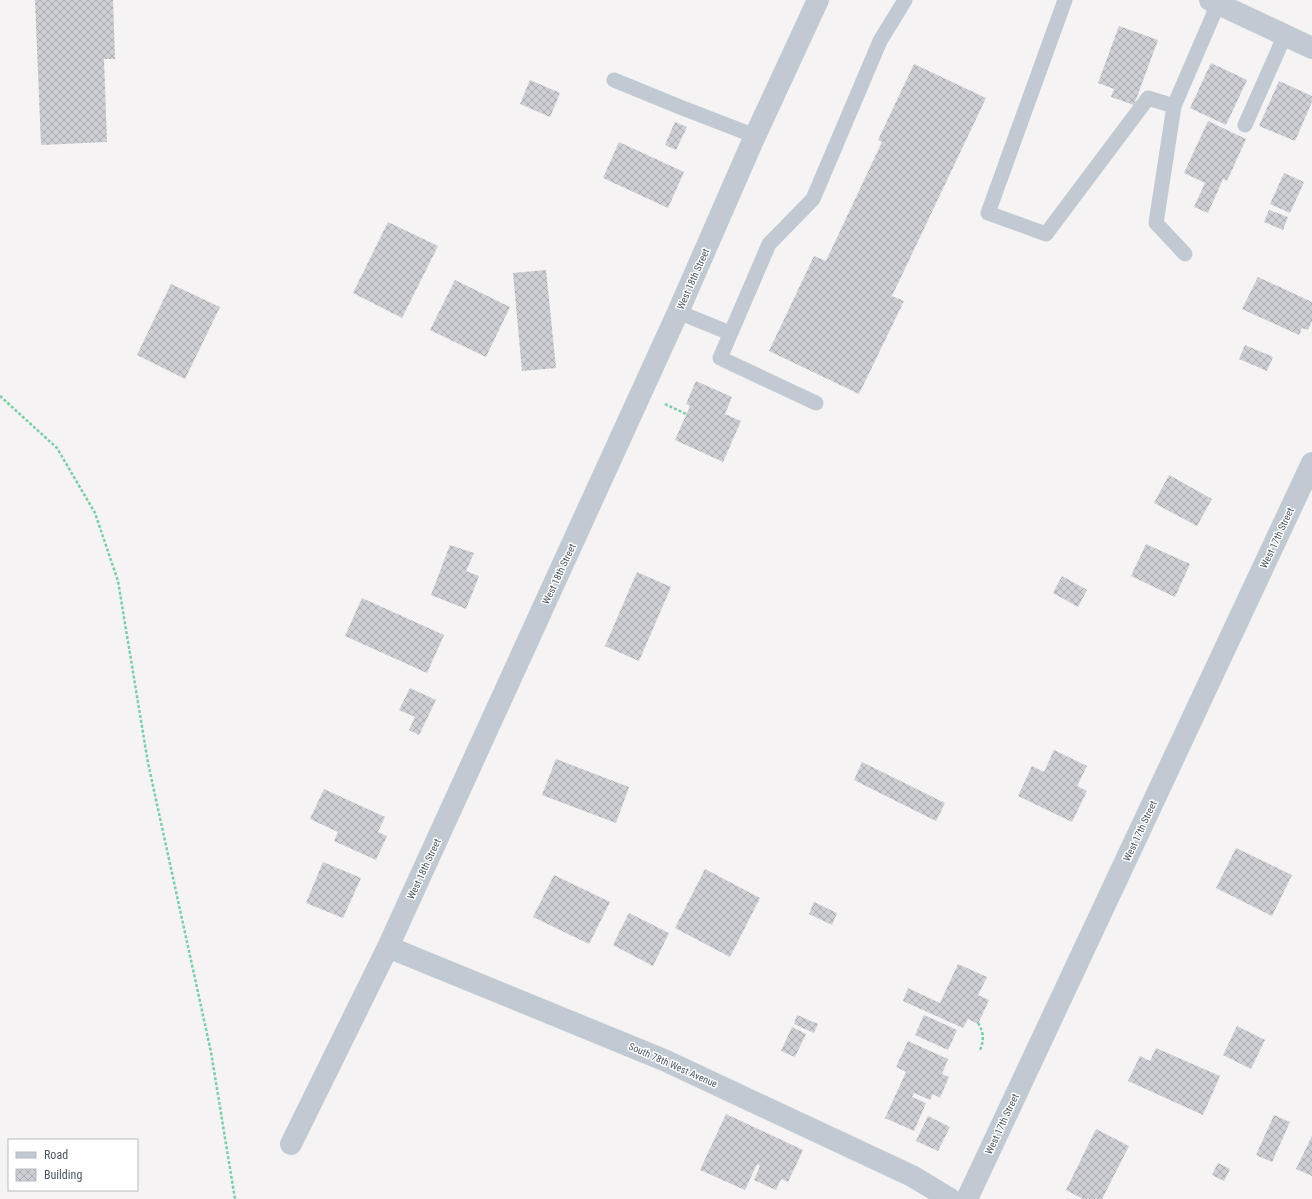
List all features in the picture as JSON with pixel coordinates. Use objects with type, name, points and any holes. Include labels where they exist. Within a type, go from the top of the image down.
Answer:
[{"type":"street","name":"West 18th Street","points":[[291,1144],[388,947],[678,312],[755,136],[818,0]]},
{"type":"street","points":[[1214,2],[1312,48]]},
{"type":"street","name":"West 17th Street","points":[[967,1199],[1312,463]]},
{"type":"street","name":"South 78th West Avenue","points":[[388,947],[664,1060],[912,1176],[950,1199]]},
{"type":"lane","points":[[816,403],[720,358],[769,244],[813,199],[880,41],[905,0]]},
{"type":"lane","points":[[1065,0],[988,213],[1046,234],[1148,98],[1174,106]]},
{"type":"lane","points":[[1185,254],[1156,223],[1174,106],[1214,2]]},
{"type":"lane","points":[[1245,125],[1285,35]]},
{"type":"lane","points":[[614,80],[755,136]]},
{"type":"lane","points":[[678,312],[730,333]]},
{"type":"path","points":[[0,396],[57,448],[95,513],[118,581],[148,763],[211,1052],[235,1199]]},
{"type":"path","points":[[978,1023],[983,1034],[983,1044],[980,1050]]},
{"type":"building","points":[[35,0],[113,0],[115,59],[104,59],[107,142],[41,145]]},
{"type":"building","points":[[1119,26],[1158,40],[1134,105],[1111,97],[1114,89],[1098,83]]},
{"type":"building","points":[[1211,63],[1247,80],[1226,125],[1190,108]]},
{"type":"building","points":[[914,64],[986,98],[892,296],[904,301],[859,394],[769,351],[814,256],[826,261],[882,142],[878,140]]},
{"type":"building","points":[[530,80],[560,93],[550,117],[520,104]]},
{"type":"building","points":[[1279,81],[1312,96],[1312,102],[1295,141],[1259,126]]},
{"type":"building","points":[[1208,121],[1246,139],[1227,181],[1223,179],[1208,213],[1194,207],[1205,183],[1184,173]]},
{"type":"building","points":[[675,122],[687,127],[676,150],[665,145]]},
{"type":"building","points":[[619,142],[684,172],[668,208],[603,178]]},
{"type":"building","points":[[1284,173],[1304,182],[1290,213],[1270,204]]},
{"type":"building","points":[[1269,210],[1288,217],[1283,230],[1264,222]]},
{"type":"building","points":[[388,222],[438,246],[402,318],[353,293]]},
{"type":"building","points":[[546,270],[556,368],[522,371],[513,273]]},
{"type":"building","points":[[1258,277],[1312,302],[1312,321],[1308,330],[1302,328],[1299,335],[1242,309]]},
{"type":"building","points":[[455,280],[510,307],[486,357],[430,330]]},
{"type":"building","points":[[171,284],[220,307],[185,379],[137,355]]},
{"type":"building","points":[[1245,345],[1273,357],[1267,371],[1239,359]]},
{"type":"building","points":[[696,381],[732,397],[725,414],[741,421],[723,462],[675,440],[690,406],[686,404]]},
{"type":"building","points":[[1169,475],[1212,499],[1197,526],[1154,503]]},
{"type":"building","points":[[1146,544],[1190,564],[1175,597],[1131,576]]},
{"type":"building","points":[[450,545],[474,553],[466,571],[479,576],[466,609],[431,595]]},
{"type":"building","points":[[637,572],[671,587],[639,661],[605,646]]},
{"type":"building","points":[[1062,576],[1087,590],[1078,607],[1053,593]]},
{"type":"building","points":[[362,598],[444,635],[427,673],[345,636]]},
{"type":"building","points":[[410,688],[436,700],[419,735],[409,730],[415,717],[399,710]]},
{"type":"building","points":[[1054,750],[1087,766],[1077,786],[1087,791],[1072,822],[1018,796],[1032,766],[1044,772]]},
{"type":"building","points":[[556,759],[629,787],[616,823],[542,795]]},
{"type":"building","points":[[862,762],[945,803],[936,821],[854,780]]},
{"type":"building","points":[[324,789],[385,817],[378,832],[387,836],[376,860],[334,841],[338,832],[310,819]]},
{"type":"building","points":[[1236,848],[1292,875],[1272,916],[1216,888]]},
{"type":"building","points":[[323,862],[361,878],[343,918],[306,903]]},
{"type":"building","points":[[705,869],[760,898],[730,957],[675,928]]},
{"type":"building","points":[[554,875],[610,902],[589,944],[533,917]]},
{"type":"building","points":[[814,902],[837,913],[832,925],[809,914]]},
{"type":"building","points":[[629,913],[669,933],[653,966],[613,945]]},
{"type":"building","points":[[958,964],[987,977],[978,995],[989,1000],[978,1024],[968,1019],[963,1028],[903,1001],[908,988],[940,1003]]},
{"type":"building","points":[[797,1015],[818,1024],[814,1033],[794,1024]]},
{"type":"building","points":[[924,1015],[957,1030],[948,1050],[915,1035]]},
{"type":"building","points":[[1237,1026],[1265,1040],[1251,1069],[1223,1055]]},
{"type":"building","points":[[792,1027],[806,1034],[795,1057],[781,1051]]},
{"type":"building","points":[[908,1041],[948,1059],[942,1074],[949,1077],[940,1098],[933,1094],[930,1100],[914,1093],[912,1097],[926,1103],[914,1131],[885,1118],[906,1072],[896,1067]]},
{"type":"building","points":[[1156,1048],[1220,1076],[1203,1115],[1128,1081],[1140,1056],[1150,1061]]},
{"type":"building","points":[[726,1114],[803,1150],[788,1182],[781,1179],[776,1190],[754,1180],[760,1166],[757,1164],[745,1190],[700,1170]]},
{"type":"building","points":[[1274,1115],[1290,1122],[1272,1162],[1256,1155]]},
{"type":"building","points":[[928,1116],[950,1127],[938,1151],[916,1141]]},
{"type":"building","points":[[1096,1129],[1129,1146],[1102,1199],[1083,1199],[1066,1190]]},
{"type":"building","points":[[1312,1136],[1312,1176],[1296,1169]]},
{"type":"building","points":[[1218,1163],[1230,1169],[1224,1181],[1212,1175]]}]
